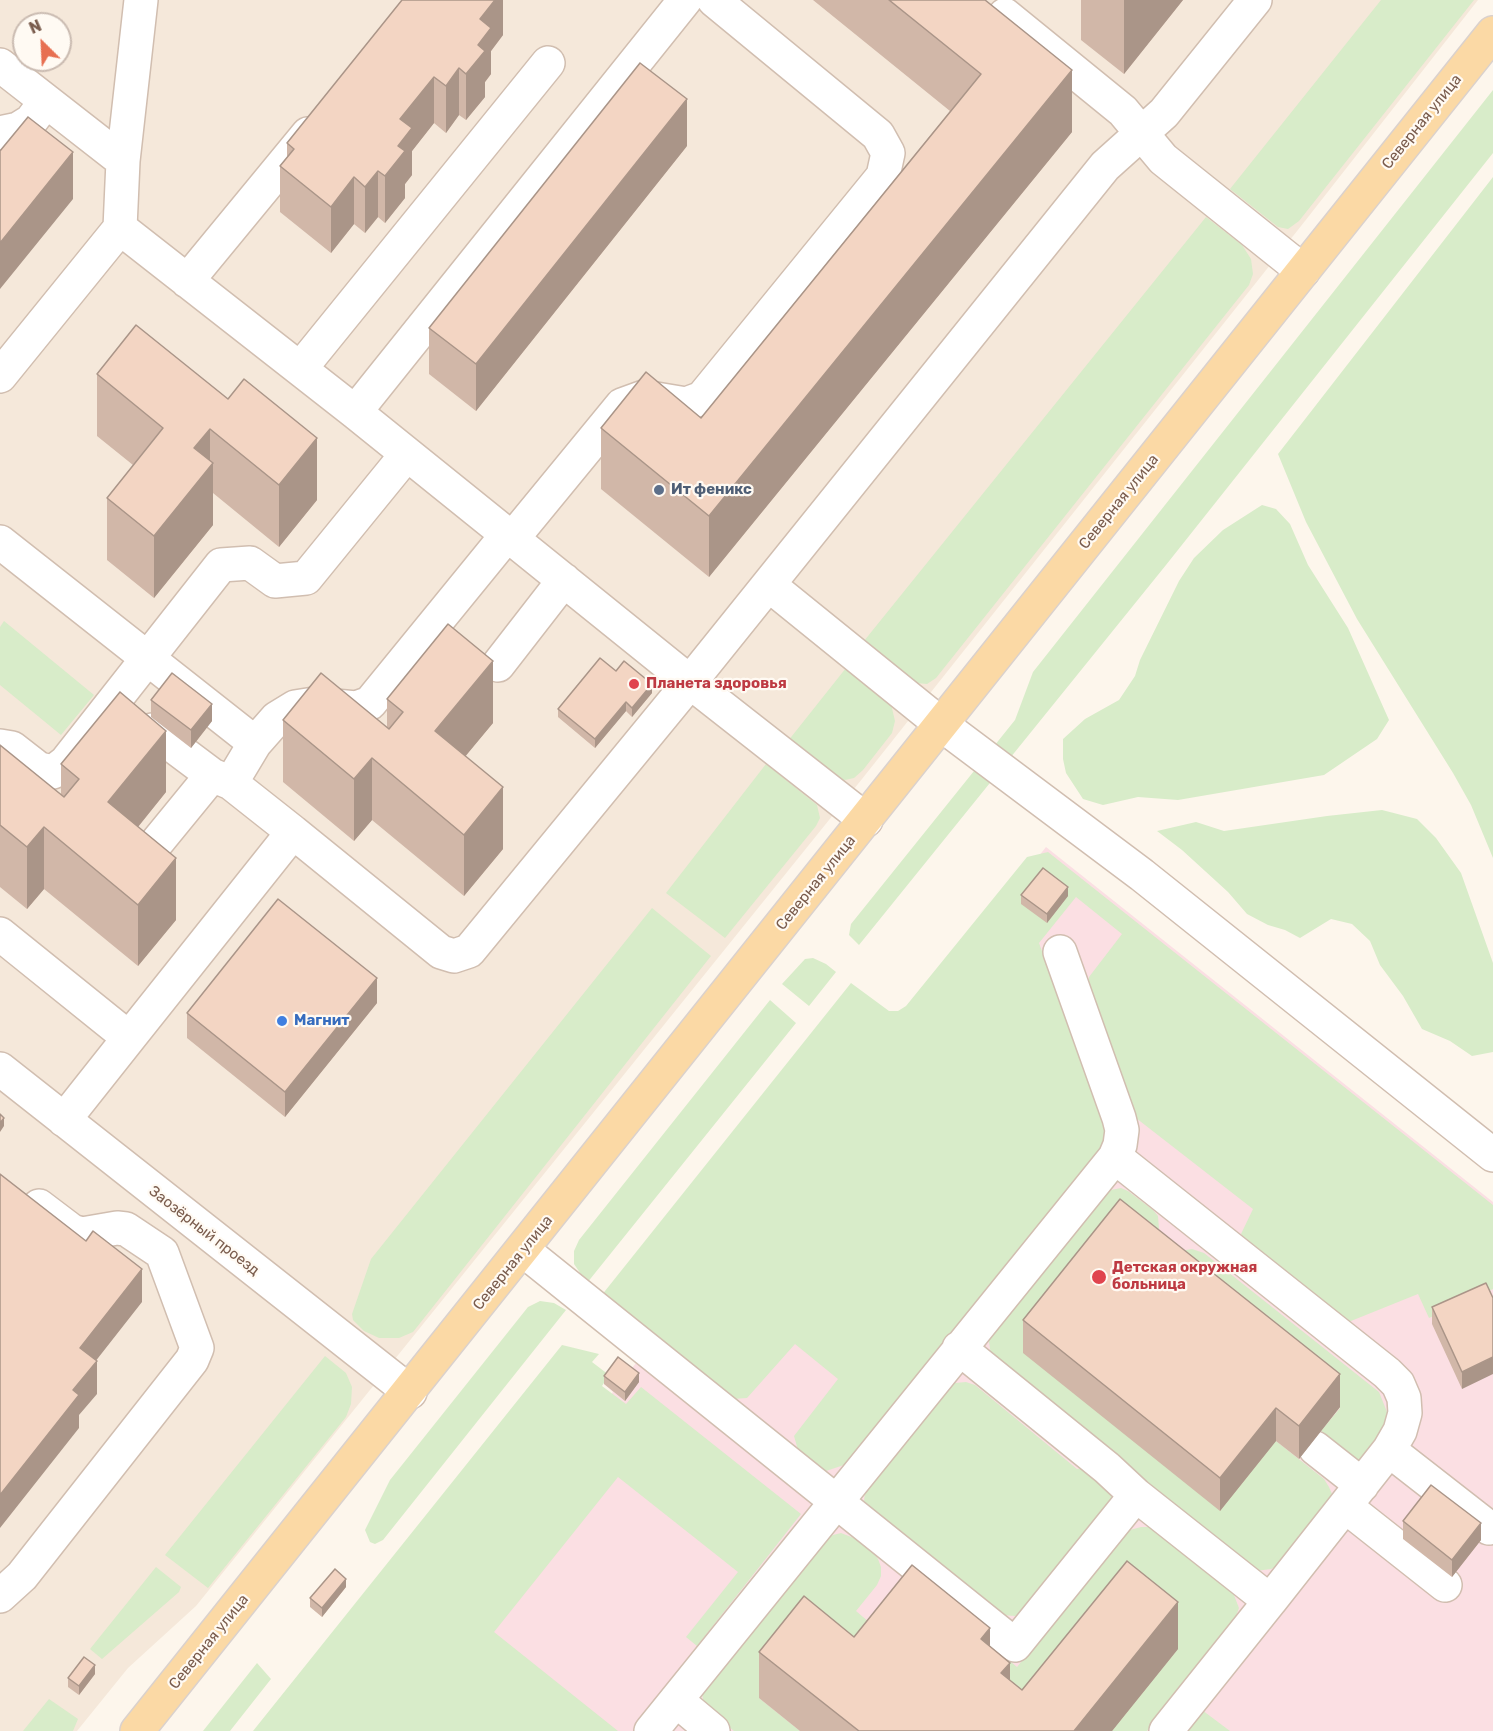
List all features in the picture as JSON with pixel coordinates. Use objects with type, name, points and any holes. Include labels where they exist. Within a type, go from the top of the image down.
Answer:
[{"type":"main road","name":"Северная улица","points":[[137,1731],[1493,33]]},
{"type":"street","points":[[0,376],[120,228],[123,161],[141,0]]},
{"type":"street","points":[[355,412],[685,0]]},
{"type":"street","points":[[158,841],[222,779],[277,718],[295,707],[314,704],[356,708],[370,703],[622,405],[644,397],[686,404],[702,398],[883,176],[888,153],[878,135],[714,0]]},
{"type":"street","points":[[152,730],[293,832],[441,952],[454,956],[469,951],[769,585],[1105,166],[1164,113],[1255,0]]},
{"type":"street","points":[[1003,5],[1123,111],[1163,159],[1303,271]]},
{"type":"street","points":[[300,369],[548,63]]},
{"type":"street","points":[[0,65],[123,161]]},
{"type":"street","points":[[0,133],[18,129],[31,121],[46,101]]},
{"type":"street","points":[[187,281],[328,109]]},
{"type":"street","points":[[120,228],[355,412],[690,682],[866,820]]},
{"type":"street","points":[[0,746],[12,748],[39,769],[53,771],[66,762],[221,565],[250,563],[275,581],[306,578],[407,454]]},
{"type":"street","points":[[0,542],[255,742]]},
{"type":"street","points":[[498,665],[564,580]]},
{"type":"street","points":[[769,585],[942,724],[1142,875],[1493,1155]]},
{"type":"street","points":[[64,1120],[293,832]]},
{"type":"street","points":[[0,934],[129,1038]]},
{"type":"street","points":[[651,1731],[1115,1157],[1120,1145],[1122,1130],[1119,1118],[1060,952]]},
{"type":"street","name":"Заозёрный проезд","points":[[0,1069],[410,1392]]},
{"type":"street","points":[[1115,1157],[1378,1366],[1398,1384],[1404,1398],[1405,1413],[1400,1431],[1389,1450],[1166,1731]]},
{"type":"street","points":[[0,1596],[29,1566],[192,1360],[197,1348],[162,1253],[126,1229],[117,1228],[82,1234],[72,1231],[17,1188]]},
{"type":"street","points":[[523,1250],[1014,1645],[1136,1496]]},
{"type":"street","points":[[959,1348],[1107,1468],[1136,1496],[1270,1601]]},
{"type":"street","points":[[1315,1448],[1353,1496],[1445,1585]]},
{"type":"street","points":[[1389,1450],[1489,1528]]},
{"type":"street","points":[[676,1700],[713,1731]]},
{"type":"shaded area","points":[[0,0],[1478,0],[862,779],[196,1606],[128,1668],[77,1731],[0,1731]]},
{"type":"shaded area","name":"Детская окружная больница","points":[[1046,847],[1493,1202],[1493,1731],[342,1731],[613,1392],[604,1384],[618,1366],[628,1373]]},
{"type":"green space","points":[[1381,0],[1474,0],[1299,221],[1288,229],[1278,227],[1230,189]]},
{"type":"green space","points":[[1493,90],[1493,153],[1166,565],[859,945],[849,935],[851,924],[1015,720],[1033,672]]},
{"type":"green space","points":[[1493,177],[1493,858],[1471,805],[1453,773],[1357,619],[1306,522],[1278,454]]},
{"type":"green space","points":[[1206,217],[1242,245],[1251,259],[1253,274],[1249,285],[936,678],[927,684],[916,683],[864,641]]},
{"type":"green space","points":[[1262,505],[1276,509],[1290,524],[1308,565],[1348,628],[1389,720],[1377,739],[1324,775],[1178,800],[1138,797],[1103,805],[1083,799],[1066,773],[1063,739],[1085,719],[1119,700],[1135,676],[1140,660],[1179,581],[1194,558],[1223,530]]},
{"type":"green space","points":[[4,621],[94,695],[61,735],[0,685],[0,627]]},
{"type":"green space","points":[[846,668],[891,704],[895,721],[892,733],[863,770],[854,778],[845,780],[836,778],[788,741]]},
{"type":"green space","points":[[766,764],[817,805],[820,818],[816,826],[725,938],[666,893]]},
{"type":"green space","points":[[1382,810],[1417,819],[1436,838],[1461,873],[1493,963],[1493,1052],[1472,1056],[1450,1041],[1422,1029],[1403,996],[1380,965],[1370,941],[1352,924],[1331,919],[1300,938],[1268,925],[1247,914],[1228,892],[1182,850],[1157,831],[1196,822],[1224,831]]},
{"type":"green space","points":[[1048,852],[1493,1205],[1493,1289],[1429,1318],[1418,1294],[1346,1323],[1245,1241],[1241,1234],[1253,1209],[1136,1118],[1088,991],[1089,977],[1122,934],[1076,897],[1039,943],[1101,1111],[1106,1126],[1105,1138],[1101,1147],[844,1465],[826,1471],[818,1468],[798,1450],[794,1436],[838,1379],[795,1344],[747,1398],[733,1399],[601,1296],[851,983],[889,1011],[898,1011],[906,1006],[1027,857]]},
{"type":"green space","points":[[652,908],[711,956],[413,1332],[399,1338],[379,1338],[364,1331],[353,1320],[352,1314],[371,1259]]},
{"type":"green space","points":[[813,958],[836,972],[809,1006],[782,984],[805,959]]},
{"type":"green space","points":[[770,1000],[796,1023],[587,1283],[574,1264],[574,1251],[579,1240]]},
{"type":"green space","points":[[1121,1188],[1128,1191],[1158,1216],[1159,1229],[1155,1239],[1276,1441],[1324,1479],[1332,1494],[1329,1504],[1277,1566],[1271,1569],[1256,1571],[1252,1568],[991,1355],[990,1336],[1106,1191]]},
{"type":"green space","points":[[1192,1249],[1204,1253],[1379,1392],[1387,1412],[1387,1421],[1383,1431],[1360,1461],[1321,1431],[1340,1408],[1182,1254]]},
{"type":"green space","points":[[540,1301],[554,1303],[566,1310],[383,1540],[375,1544],[370,1542],[365,1530],[390,1480],[528,1307]]},
{"type":"green space","points":[[562,1345],[599,1354],[592,1362],[609,1375],[602,1386],[626,1404],[641,1387],[801,1514],[697,1646],[686,1637],[738,1572],[618,1477],[494,1632],[618,1731],[253,1731]]},
{"type":"green space","points":[[325,1356],[346,1373],[352,1387],[351,1404],[346,1417],[208,1588],[165,1555]]},
{"type":"green space","points":[[966,1382],[975,1385],[1077,1469],[1089,1467],[1112,1493],[1110,1503],[1022,1612],[1015,1616],[1001,1615],[866,1507],[864,1501],[865,1492],[948,1388],[955,1383]]},
{"type":"green space","points":[[1141,1527],[1156,1530],[1232,1590],[1239,1608],[1233,1624],[1147,1731],[1026,1731],[759,1698],[800,1731],[734,1731],[710,1711],[703,1700],[702,1693],[824,1540],[833,1535],[841,1533],[859,1540],[878,1559],[881,1576],[877,1585],[856,1611],[883,1634],[941,1604],[1017,1667],[1123,1536],[1130,1530]]},
{"type":"green space","points":[[156,1567],[181,1587],[179,1592],[102,1659],[90,1649]]},
{"type":"green space","points":[[257,1663],[271,1679],[230,1731],[203,1731]]},
{"type":"green space","points":[[49,1699],[78,1719],[73,1731],[23,1731]]},
{"type":"green space","points":[[1202,1710],[1230,1731],[1185,1731]]},
{"type":"building","points":[[402,0],[495,0],[480,19],[491,28],[478,45],[485,51],[466,74],[459,68],[446,86],[434,77],[400,119],[412,128],[398,146],[405,151],[385,176],[378,171],[365,187],[354,177],[331,207],[280,166],[294,149],[287,143]]},
{"type":"building","points":[[889,0],[985,0],[1072,70],[709,516],[601,428],[646,372],[701,418],[981,74]]},
{"type":"building","points":[[640,63],[687,99],[476,364],[429,328]]},
{"type":"building","points":[[28,117],[73,152],[0,243],[0,151]]},
{"type":"building","points":[[136,325],[228,399],[244,379],[317,438],[279,485],[210,429],[194,448],[213,463],[154,536],[107,498],[163,428],[97,374]]},
{"type":"building","points":[[448,624],[493,661],[435,731],[503,787],[464,835],[372,758],[354,779],[283,720],[321,673],[389,729],[403,712],[387,699]]},
{"type":"building","points":[[600,658],[616,671],[624,661],[652,684],[632,708],[626,702],[595,739],[558,709]]},
{"type":"building","points":[[172,673],[212,704],[191,730],[151,700]]},
{"type":"building","points":[[120,692],[166,731],[108,802],[176,858],[138,905],[44,827],[27,847],[0,825],[0,745],[64,797],[79,779],[61,764]]},
{"type":"building","points":[[1043,868],[1068,887],[1047,914],[1021,895]]},
{"type":"building","points":[[278,899],[377,978],[285,1092],[187,1013]]},
{"type":"building","points":[[0,1174],[86,1241],[93,1231],[142,1269],[80,1348],[97,1361],[73,1390],[79,1395],[0,1495]]},
{"type":"building","points":[[1120,1199],[1340,1374],[1299,1426],[1276,1408],[1220,1478],[1023,1320]]},
{"type":"building","points":[[1486,1283],[1493,1298],[1493,1357],[1462,1372],[1432,1307]]},
{"type":"building","points":[[618,1357],[639,1373],[625,1392],[604,1376]]},
{"type":"building","points":[[1431,1485],[1481,1523],[1452,1560],[1403,1521]]},
{"type":"building","points":[[1127,1561],[1178,1602],[1074,1731],[859,1731],[759,1652],[804,1596],[854,1637],[912,1565],[990,1628],[981,1639],[1010,1663],[1001,1673],[1022,1690]]},
{"type":"building","points":[[335,1569],[346,1579],[322,1608],[310,1598]]},
{"type":"building","points":[[84,1657],[95,1665],[79,1686],[68,1678]]},
{"type":"place","name":"Ит феникс","points":[[659,490]]},
{"type":"place","name":"Планета здоровья","points":[[634,684]]},
{"type":"place","name":"Магнит","points":[[282,1021]]},
{"type":"place","name":"Детская окружная больница","points":[[1099,1277]]}]
